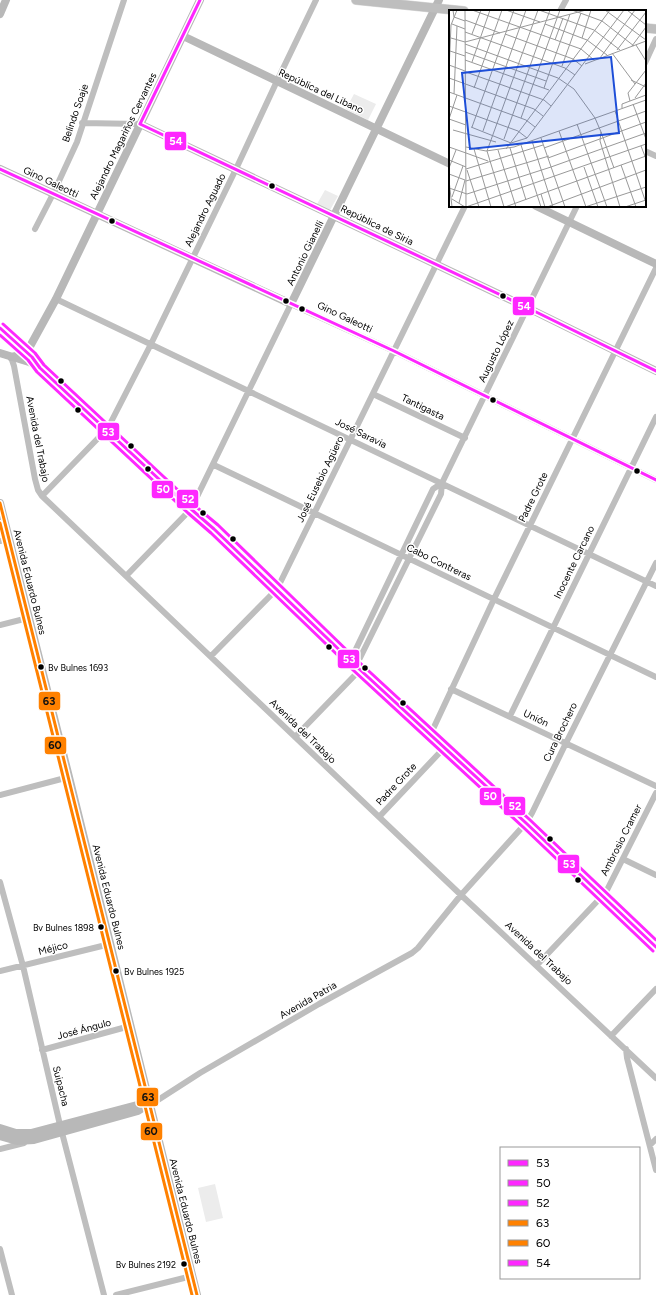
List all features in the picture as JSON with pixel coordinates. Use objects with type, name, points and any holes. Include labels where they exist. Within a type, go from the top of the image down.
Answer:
[{"type":"main road","points":[[0,14],[6,0]]},
{"type":"main road","name":"Alejandro Magariños Cervantes","points":[[26,352],[32,344],[56,299],[200,0]]},
{"type":"main road","points":[[356,0],[437,4],[460,10]]},
{"type":"main road","name":"Antonio Gianelli","points":[[291,304],[437,4]]},
{"type":"main road","points":[[646,28],[656,29]]},
{"type":"main road","name":"República del Libano","points":[[183,36],[449,164]]},
{"type":"main road","name":"República de Siria","points":[[140,124],[528,308],[656,371]]},
{"type":"main road","name":"Gino Galeotti","points":[[0,169],[291,304]]},
{"type":"main road","points":[[538,207],[656,264]]},
{"type":"main road","points":[[0,328],[26,352],[40,368],[191,510],[214,529],[356,666],[526,823],[656,947]]},
{"type":"main road","points":[[11,357],[26,352]]},
{"type":"main road","points":[[0,354],[29,362],[40,368]]},
{"type":"main road","name":"Avenida Eduardo Bulnes","points":[[0,503],[197,1295]]},
{"type":"main road","name":"Avenida Patria","points":[[0,1136],[61,1128],[138,1111],[149,1104]]},
{"type":"main road","name":"Avenida Patria","points":[[0,1128],[17,1141],[34,1140],[61,1128]]},
{"type":"street","name":"Belindo Soaje","points":[[35,229],[77,142],[82,123],[124,0]]},
{"type":"street","name":"Alejandro Aguado","points":[[42,496],[106,430],[151,344],[193,258],[316,0]]},
{"type":"street","points":[[561,10],[566,0]]},
{"type":"street","points":[[646,61],[656,39]]},
{"type":"street","name":"República de Siria","points":[[82,123],[140,124]]},
{"type":"street","points":[[646,151],[656,156]]},
{"type":"street","name":"José Eusebio Agüero","points":[[211,656],[276,590],[465,207]]},
{"type":"street","name":"Augusto López","points":[[296,737],[354,675],[356,666],[441,494],[442,483],[577,207]]},
{"type":"street","name":"Padre Grote","points":[[428,733],[434,727],[494,599],[656,268]]},
{"type":"street","name":"José Saravia","points":[[56,299],[656,586]]},
{"type":"street","name":"Gino Galeotti","points":[[291,304],[394,351],[656,480]]},
{"type":"street","name":"Antonio Gianelli","points":[[126,576],[191,510],[291,304]]},
{"type":"street","name":"Avenida del Trabajo","points":[[11,357],[14,366],[35,479],[38,490],[42,496],[656,1078]]},
{"type":"street","name":"Tantigasta","points":[[373,394],[465,438]]},
{"type":"street","name":"Inocente Carcano","points":[[510,716],[656,417]]},
{"type":"street","name":"Cabo Contreras","points":[[214,464],[656,677]]},
{"type":"street","name":"Augusto López","points":[[356,666],[355,651],[433,489],[442,483]]},
{"type":"street","points":[[0,541],[9,539]]},
{"type":"street","name":"Cura Brochero","points":[[461,894],[526,823],[532,813],[656,563]]},
{"type":"street","points":[[0,625],[28,618]]},
{"type":"street","name":"Unión","points":[[451,689],[656,786]]},
{"type":"street","name":"Padre Grote","points":[[379,817],[444,748]]},
{"type":"street","points":[[0,795],[69,777]]},
{"type":"street","name":"Ambrosio Cramer","points":[[536,964],[606,892],[656,793]]},
{"type":"street","points":[[623,859],[656,875]]},
{"type":"street","name":"Suipacha","points":[[0,882],[23,966],[61,1128],[104,1295]]},
{"type":"street","name":"Avenida Patria","points":[[149,1104],[306,1012],[412,953],[418,948],[461,894]]},
{"type":"street","name":"Méjico","points":[[0,971],[110,944]]},
{"type":"street","points":[[611,1036],[656,989]]},
{"type":"street","name":"José Ángulo","points":[[42,1050],[130,1026]]},
{"type":"street","points":[[626,1050],[656,1170]]},
{"type":"street","points":[[3,1148],[9,1135]]},
{"type":"street","points":[[650,1145],[656,1139]]},
{"type":"street","points":[[3,1148],[34,1140]]},
{"type":"street","points":[[0,1249],[12,1295]]},
{"type":"street","points":[[116,1295],[192,1276]]},
{"type":"shaded area","points":[[354,94],[376,104],[368,120],[346,109]]},
{"type":"shaded area","points":[[325,190],[338,196],[330,210],[317,204]]},
{"type":"shaded area","points":[[215,1184],[223,1218],[206,1222],[198,1188]]},
{"type":"transit line","name":"54","points":[[200,0],[140,124],[528,308],[656,371]]},
{"type":"transit line","name":"54","points":[[0,169],[394,351],[656,480]]},
{"type":"transit line","name":"52","points":[[3,324],[35,353],[44,365],[194,505],[218,525],[359,662],[529,819],[656,940]]},
{"type":"transit line","name":"53","points":[[0,328],[32,357],[40,368],[214,529],[356,666],[526,823],[656,947]]},
{"type":"transit line","name":"50","points":[[0,335],[28,360],[37,372],[211,533],[353,670],[523,827],[653,951]]},
{"type":"transit line","name":"63","points":[[0,503],[197,1295]]},
{"type":"transit line","name":"60","points":[[0,523],[192,1295]]},
{"type":"place","name":"Bv Bulnes 1693","points":[[41,667]]},
{"type":"place","name":"Bv Bulnes 1898","points":[[101,927]]},
{"type":"place","name":"Bv Bulnes 1925","points":[[116,971]]},
{"type":"place","name":"Bv Bulnes 2192","points":[[184,1264]]}]
